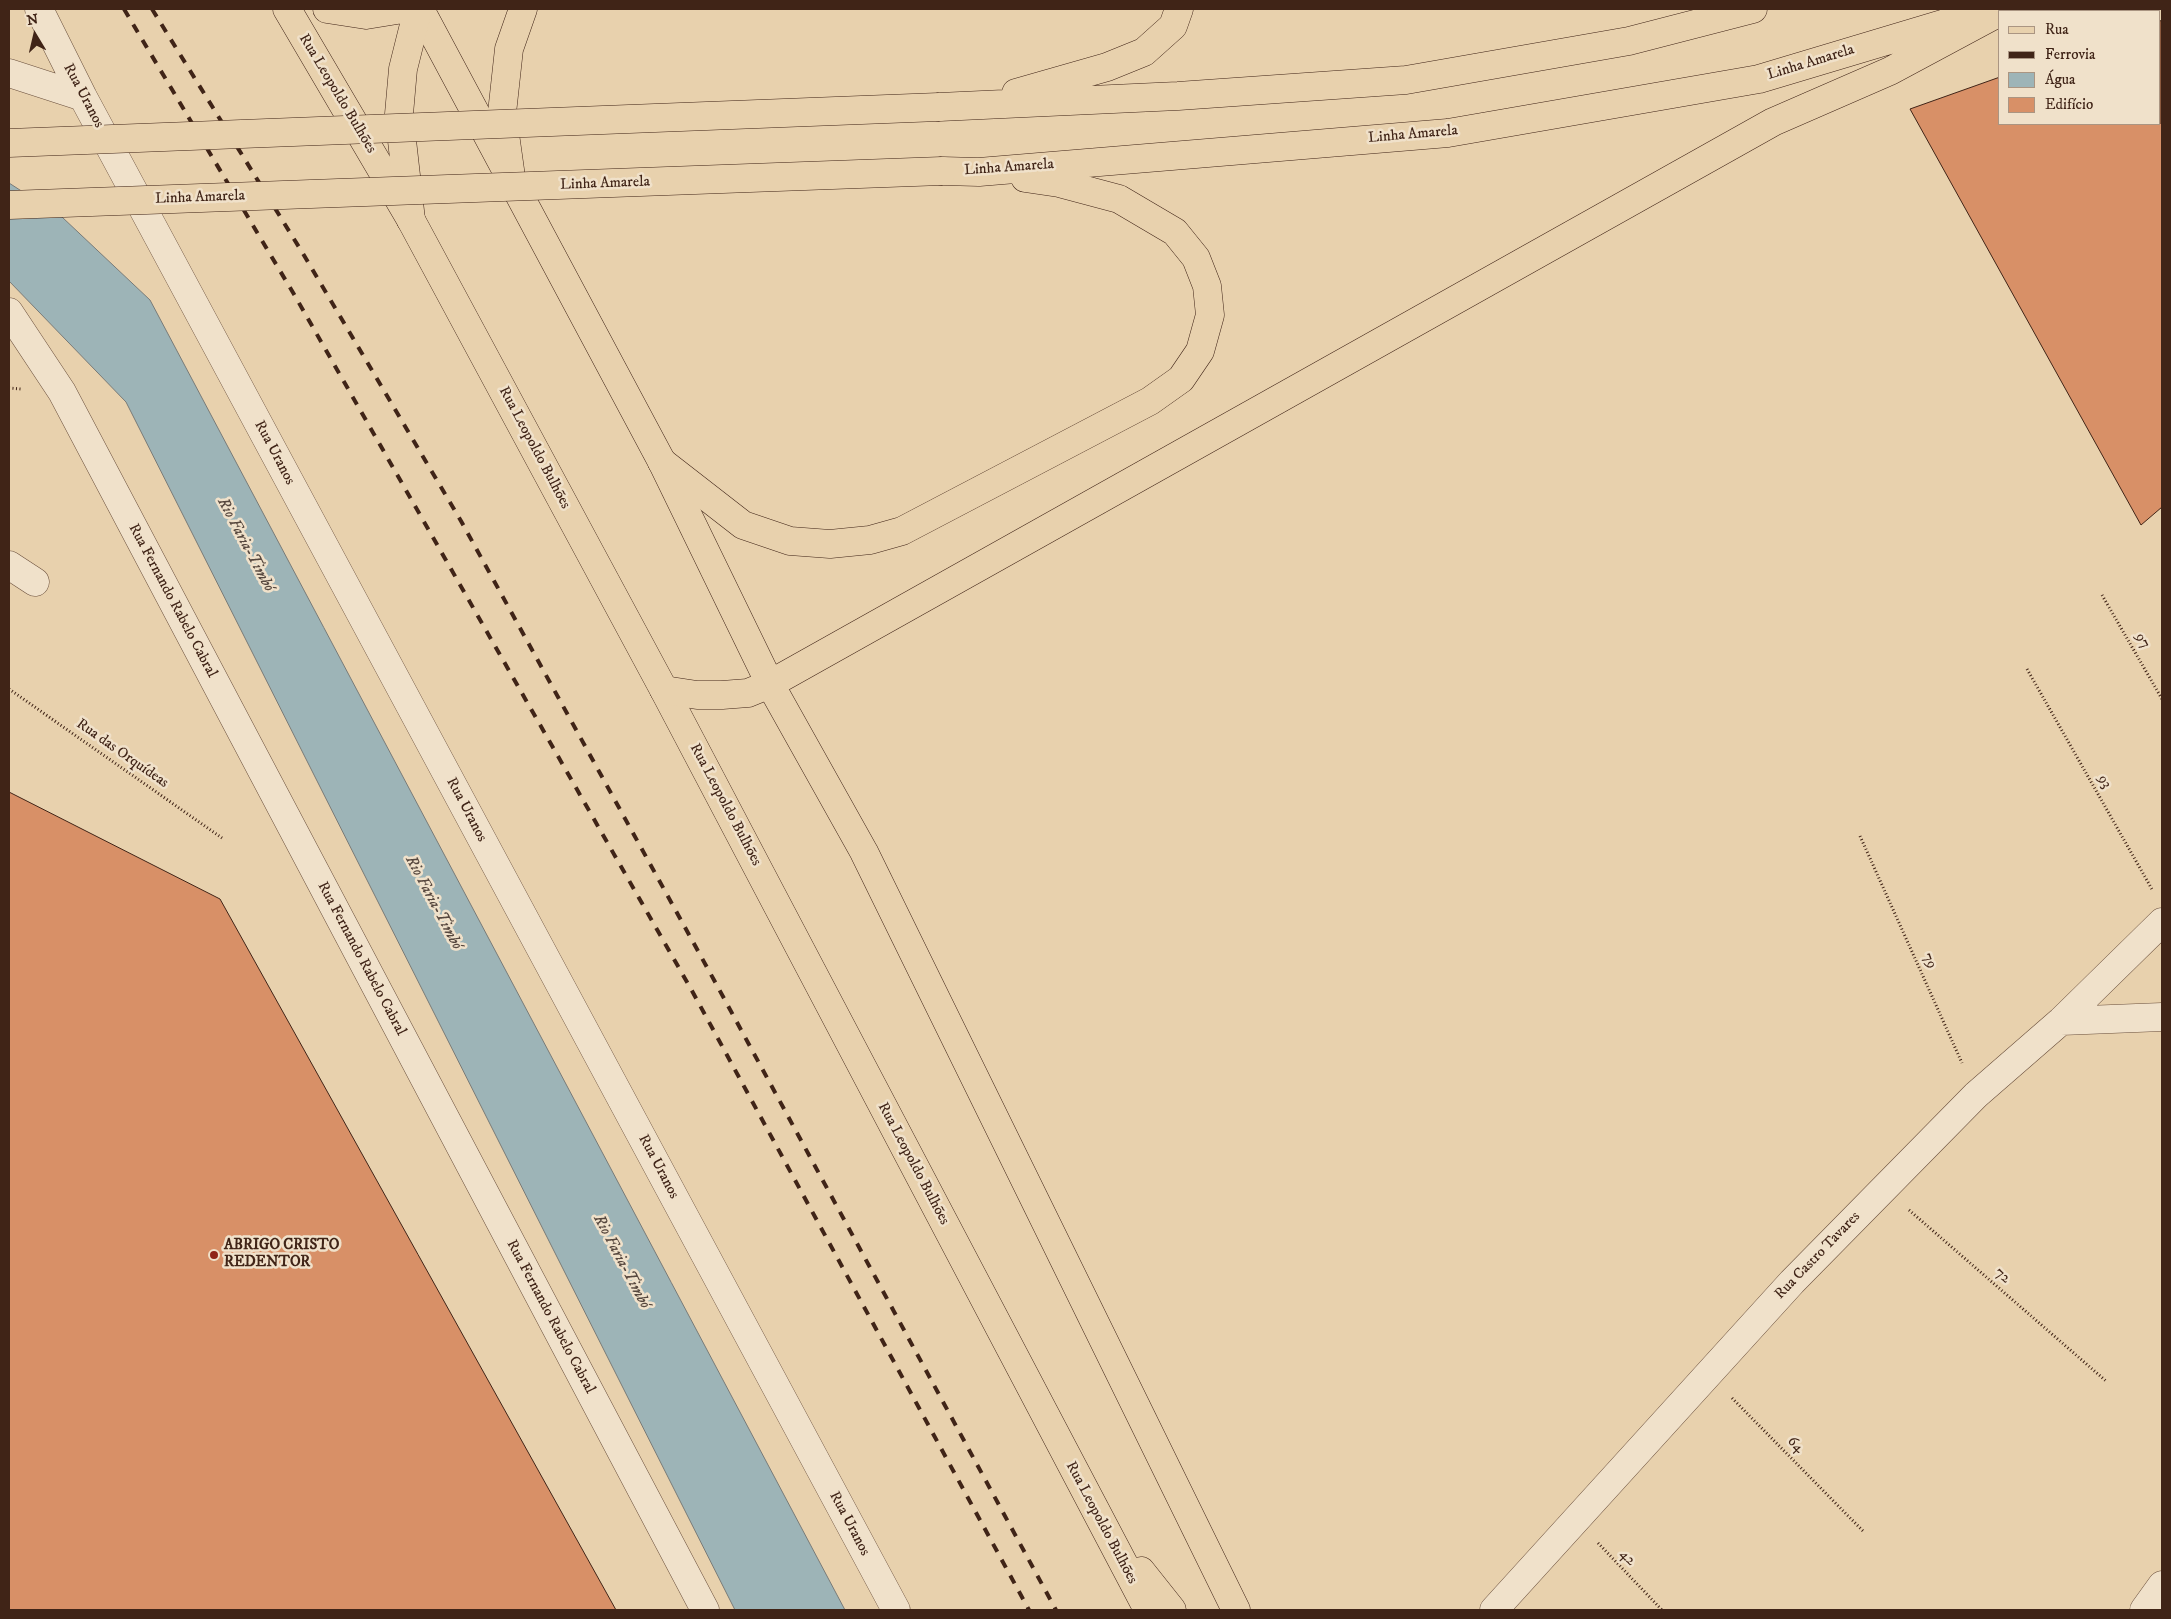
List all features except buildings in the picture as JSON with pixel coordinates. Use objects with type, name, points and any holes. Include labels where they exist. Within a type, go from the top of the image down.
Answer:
[{"type":"main road","name":"Rua Leopoldo Bulhões","points":[[287,9],[411,220],[664,690],[1148,1610]]},
{"type":"main road","points":[[327,9],[366,16],[403,9]]},
{"type":"main road","points":[[411,220],[399,114],[403,69],[419,9]]},
{"type":"main road","points":[[419,9],[512,177],[662,462],[770,684],[864,852],[1236,1610]]},
{"type":"main road","points":[[512,177],[502,113],[509,48],[523,9]]},
{"type":"main road","points":[[977,105],[1107,67],[1144,52],[1173,26],[1180,9]]},
{"type":"main road","points":[[9,143],[939,107],[1178,96],[1406,80],[1629,41],[1753,9]]},
{"type":"main road","name":"Linha Amarela","points":[[9,205],[979,172],[1448,133],[1759,79],[1994,9]]},
{"type":"main road","points":[[664,690],[697,695],[722,695],[748,693],[770,684],[1773,122],[1890,71],[1998,14]]},
{"type":"main road","points":[[662,462],[744,525],[790,541],[830,544],[870,540],[910,527],[1150,401],[1181,379],[1200,351],[1210,315],[1207,286],[1196,258],[1175,232],[1119,199],[1058,183],[979,172]]},
{"type":"main road","points":[[1111,1542],[1138,1568],[1172,1610]]},
{"type":"street","name":"Rua Uranos","points":[[38,9],[83,97],[896,1610]]},
{"type":"street","points":[[9,73],[83,97]]},
{"type":"street","name":"Rua Fernando Rabelo Cabral","points":[[9,312],[62,392],[705,1610]]},
{"type":"street","points":[[9,565],[35,582]]},
{"type":"street","name":"Rua Castro Tavares","points":[[1494,1610],[1792,1282],[1976,1095],[2061,1021],[2160,910]]},
{"type":"street","points":[[2061,1021],[2162,1017]]},
{"type":"street","points":[[2144,1610],[2162,1585]]},
{"type":"path","name":"97","points":[[2102,595],[2162,699]]},
{"type":"path","name":"93","points":[[2027,669],[2160,910]]},
{"type":"path","name":"Rua das Orquídeas","points":[[9,689],[222,838]]},
{"type":"path","name":"79","points":[[1860,836],[1976,1095]]},
{"type":"path","name":"72","points":[[1884,1188],[2106,1382]]},
{"type":"path","name":"64","points":[[1709,1374],[1864,1532]]},
{"type":"path","name":"42","points":[[1576,1521],[1662,1610]]},
{"type":"water","name":"Rio Faria-Timbó","points":[[9,183],[62,217],[150,300],[845,1610],[735,1610],[126,402],[9,281]]},
{"type":"railway","points":[[124,9],[295,296],[691,989],[1029,1610]]},
{"type":"railway","points":[[152,9],[302,252],[461,521],[714,980],[1056,1610]]},
{"type":"place","name":"ABRIGO CRISTO REDENTOR","points":[[214,1255]]}]
